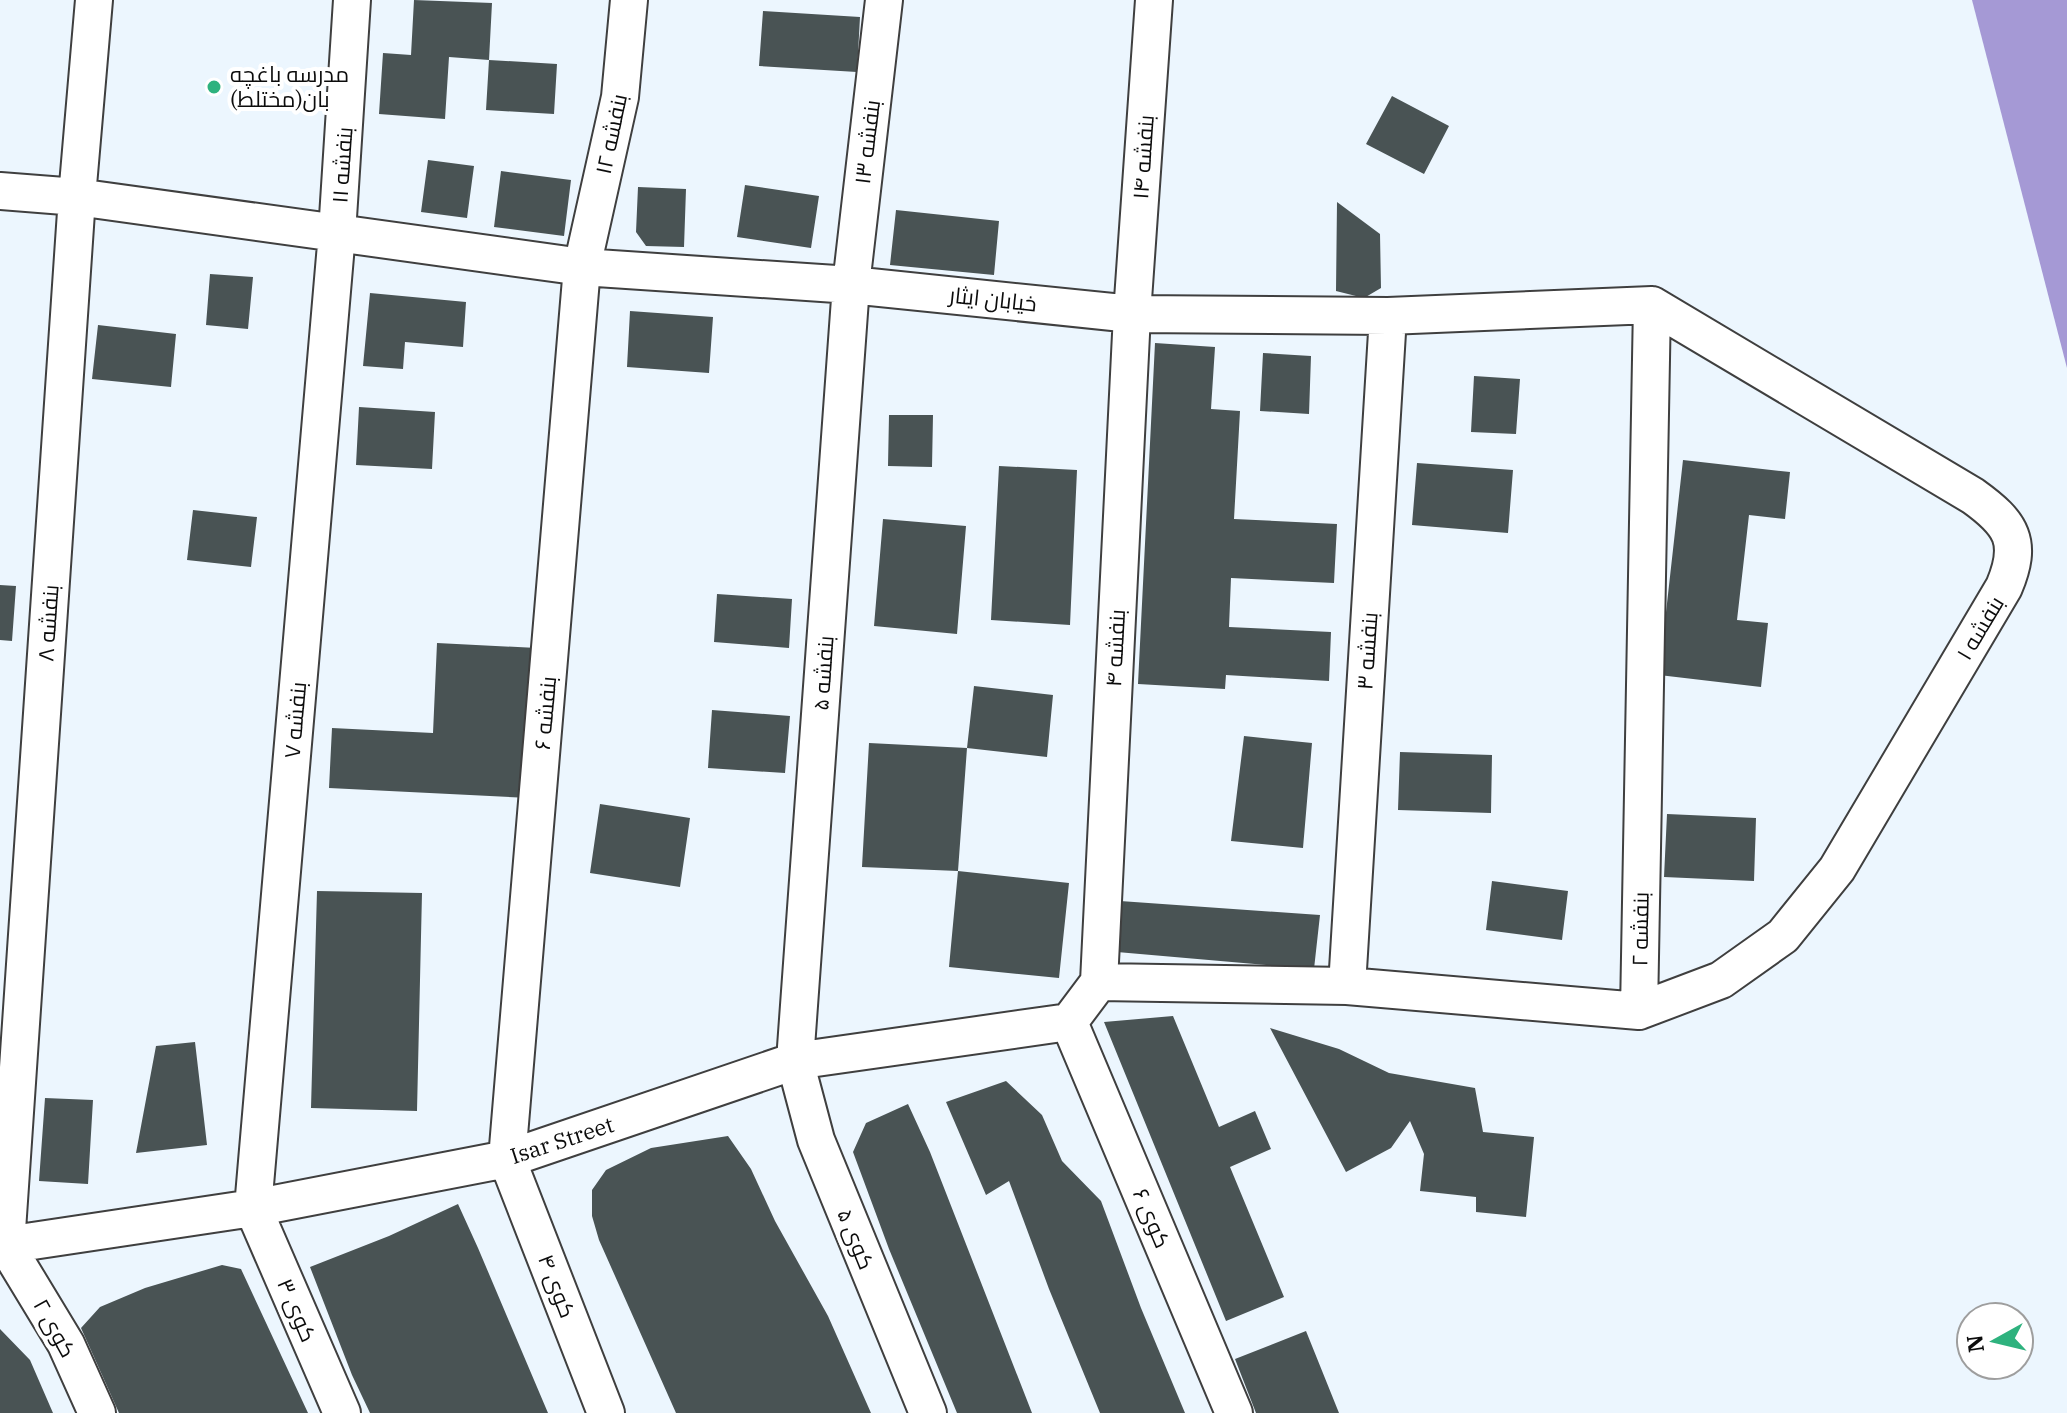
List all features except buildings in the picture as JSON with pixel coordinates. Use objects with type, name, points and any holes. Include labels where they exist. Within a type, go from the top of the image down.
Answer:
[{"type":"street","name":"بنفشه ۸","points":[[3,1247],[77,197],[94,0]]},
{"type":"street","name":"بنفشه ۱۱","points":[[337,233],[352,0]]},
{"type":"street","name":"بنفشه ۱۲","points":[[582,267],[620,97],[629,0]]},
{"type":"street","name":"بنفشه ۱۳","points":[[851,285],[884,0]]},
{"type":"street","name":"بنفشه ۱۴","points":[[1132,314],[1154,0]]},
{"type":"street","name":"خیابان ایثار","points":[[0,191],[77,197],[582,267],[851,285],[1132,314],[1388,316],[1652,305]]},
{"type":"street","name":"بنفشه ۷","points":[[253,1208],[337,233]]},
{"type":"street","name":"بنفشه ۶","points":[[507,1159],[582,267]]},
{"type":"street","name":"بنفشه ۵","points":[[795,1061],[851,285]]},
{"type":"street","name":"بنفشه ۲","points":[[1639,1011],[1652,305]]},
{"type":"street","name":"بنفشه ۱","points":[[1639,1011],[1721,980],[1783,936],[1837,869],[2004,587],[2013,566],[2015,546],[2008,527],[1973,496],[1652,305]]},
{"type":"street","name":"بنفشه ۴","points":[[1099,982],[1132,314]]},
{"type":"street","name":"بنفشه ۳","points":[[1347,986],[1388,316]]},
{"type":"street","points":[[1069,1022],[1099,982],[1347,986],[1639,1011]]},
{"type":"street","name":"Isar Street","points":[[3,1247],[253,1208],[507,1159],[795,1061],[1069,1022]]},
{"type":"street","name":"کوی ۶","points":[[1069,1022],[1234,1413]]},
{"type":"street","name":"کوی ۵","points":[[795,1061],[816,1140],[928,1413]]},
{"type":"street","name":"کوی ۴","points":[[507,1159],[606,1413]]},
{"type":"street","name":"کوی ۳","points":[[253,1208],[342,1413]]},
{"type":"street","name":"کوی ۲","points":[[3,1247],[66,1344],[97,1413]]},
{"type":"shaded area","points":[[1972,0],[2067,0],[2067,368]]},
{"type":"place","name":"مدرسه باغچه بان(مختلط)","points":[[214,87]]}]
